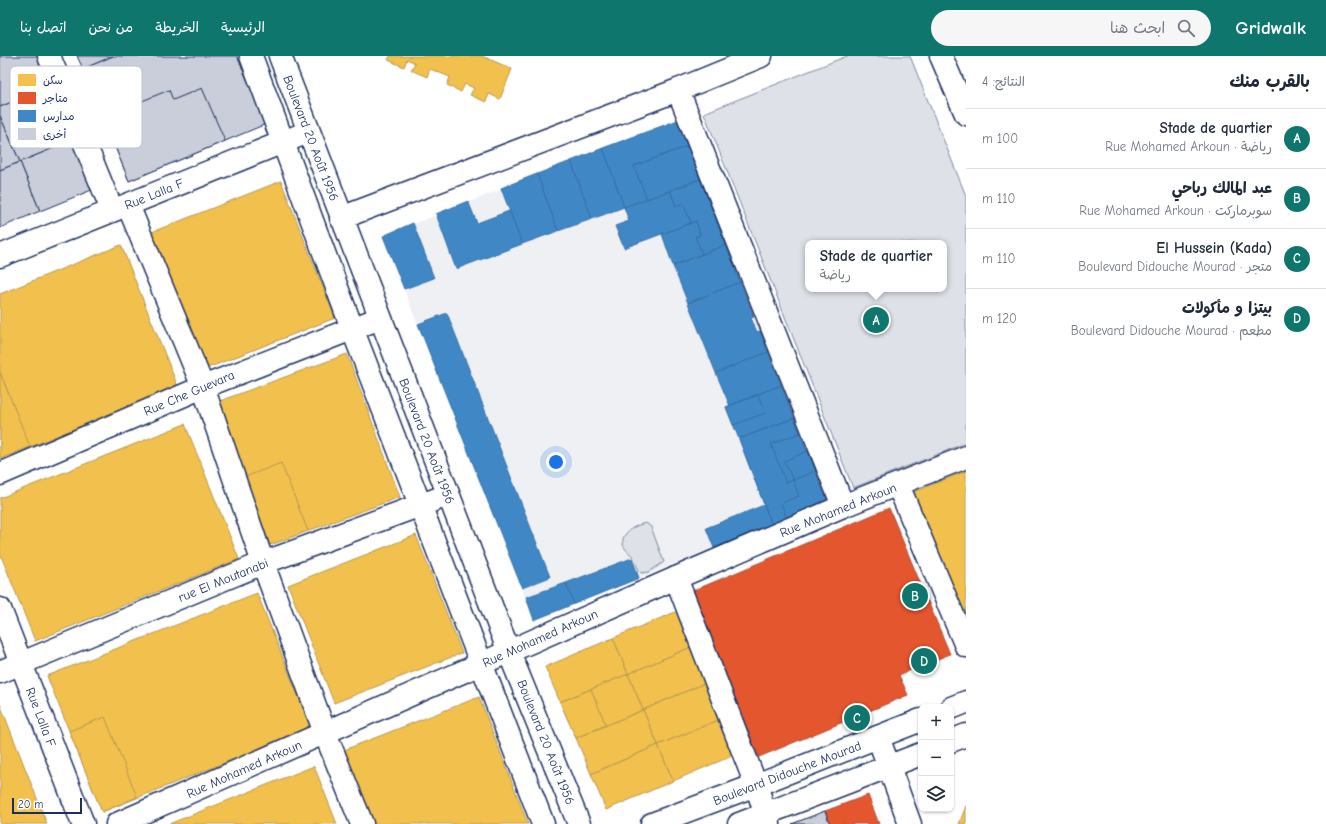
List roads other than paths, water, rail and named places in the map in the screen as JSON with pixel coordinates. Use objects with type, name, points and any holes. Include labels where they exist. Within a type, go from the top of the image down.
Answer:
[{"type":"street","points":[[49,56],[54,66]]},
{"type":"street","points":[[250,56],[352,328],[543,824]]},
{"type":"street","name":"Boulevard 20 Août 1956","points":[[280,56],[509,652],[579,824]]},
{"type":"street","points":[[341,218],[678,90],[761,56]]},
{"type":"street","points":[[941,56],[966,114]]},
{"type":"street","points":[[678,90],[843,506]]},
{"type":"street","name":"Rue Lalla F","points":[[0,256],[308,132]]},
{"type":"street","points":[[92,148],[203,387],[263,563],[325,733],[362,824]]},
{"type":"street","name":"Rue Che Guevara","points":[[0,474],[203,387],[380,318]]},
{"type":"street","name":"Rue Mohamed Arkoun","points":[[117,824],[843,506],[966,458]]},
{"type":"street","points":[[898,485],[966,646]]},
{"type":"street","name":"rue El Moutanabi","points":[[0,672],[263,563],[448,495]]},
{"type":"street","points":[[676,578],[756,786],[767,819]]},
{"type":"street","name":"Rue Lalla F","points":[[0,609],[83,824]]},
{"type":"street","points":[[954,707],[966,702]]},
{"type":"street","name":"Boulevard Didouche Mourad","points":[[652,824],[756,786],[918,721]]},
{"type":"street","points":[[954,740],[966,735]]},
{"type":"street","points":[[878,737],[910,824]]},
{"type":"street","points":[[739,824],[767,819],[918,755]]},
{"type":"place","name":"Stade de quartier","points":[[876,320]]},
{"type":"place","name":"عبد المالك رباحي","points":[[915,596]]},
{"type":"place","name":"بيتزا و مأكولات","points":[[924,661]]},
{"type":"place","name":"El Hussein (Kada)","points":[[857,718]]}]
